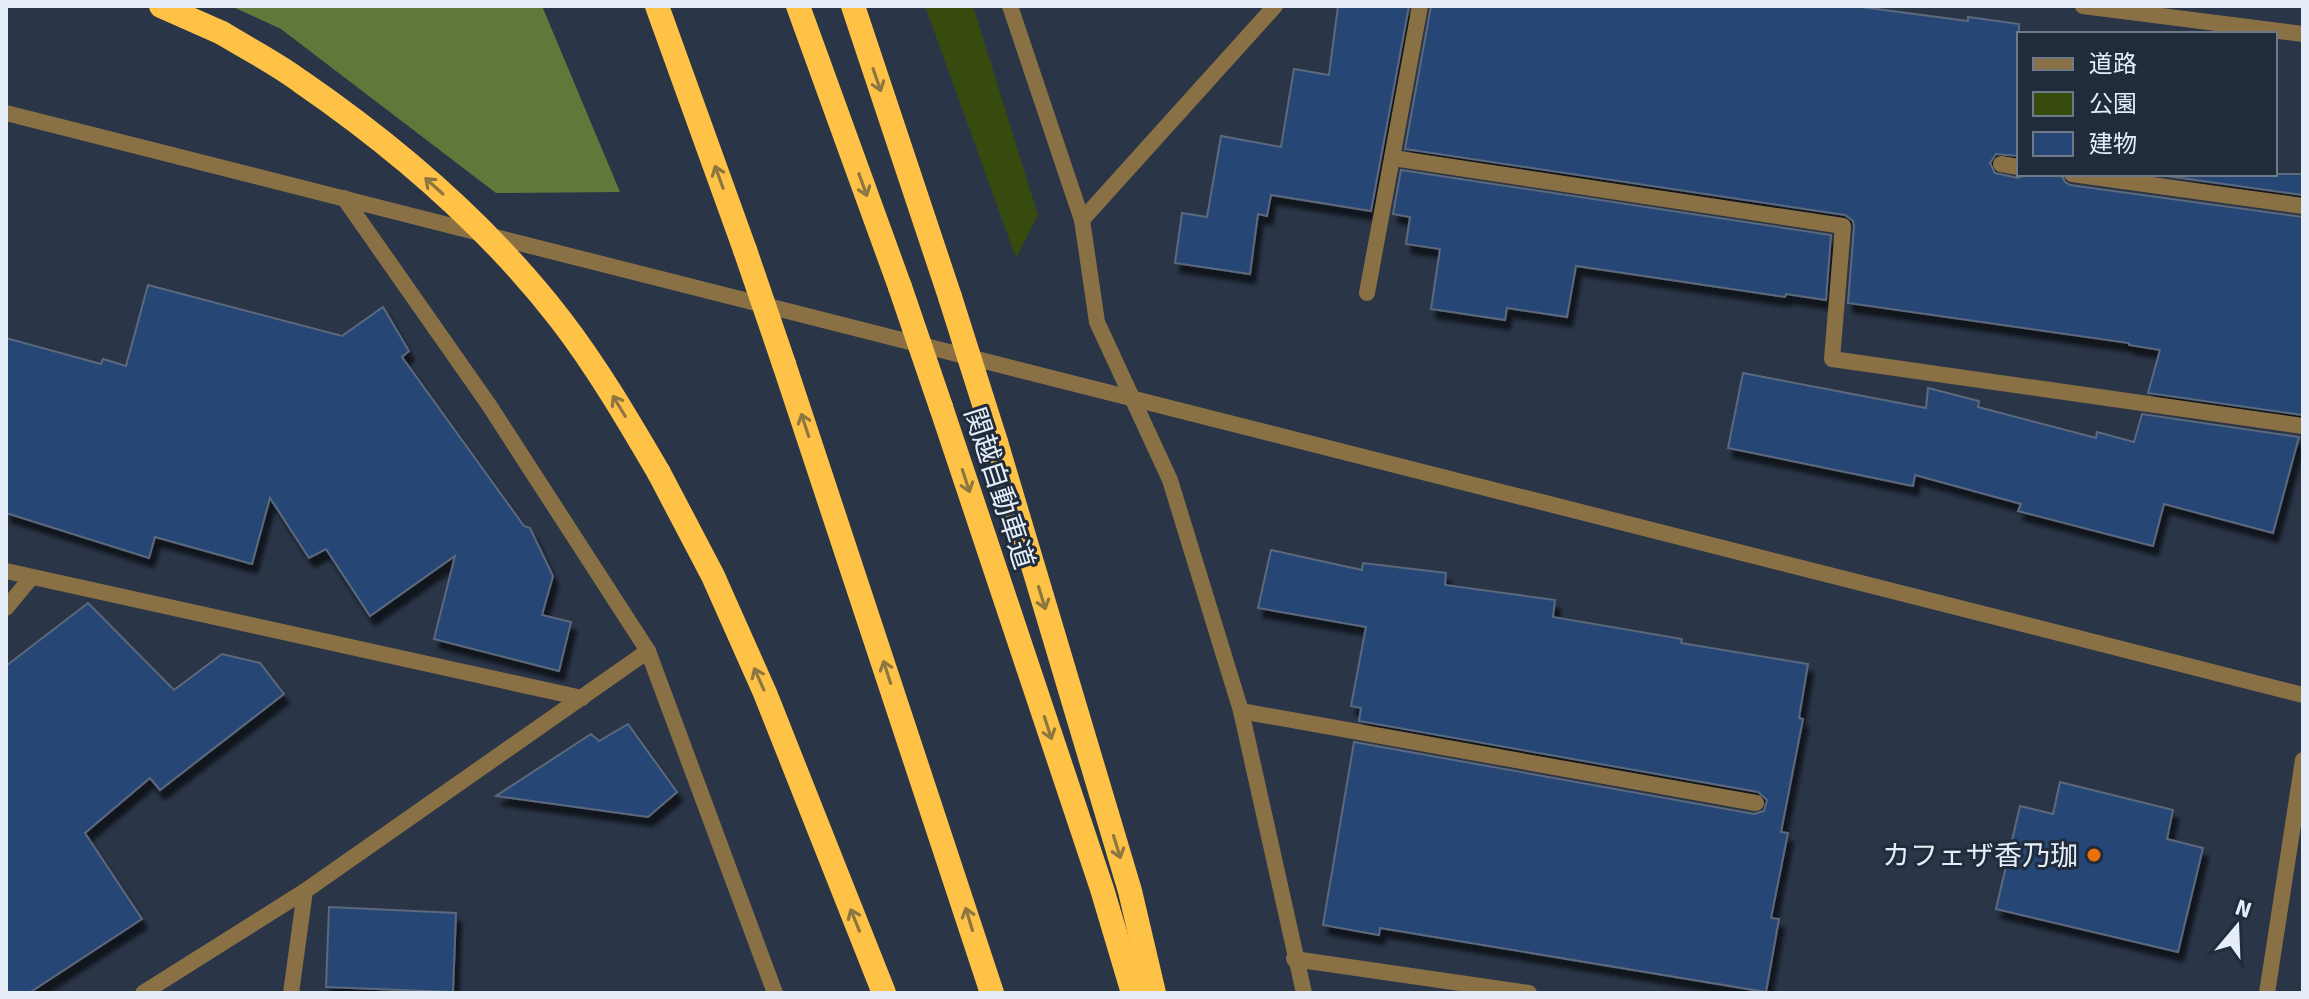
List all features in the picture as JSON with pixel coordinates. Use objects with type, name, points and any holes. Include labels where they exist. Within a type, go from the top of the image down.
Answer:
[{"type":"highway","points":[[161,6],[222,33],[298,79],[370,131],[436,187],[500,251],[559,319],[613,395],[659,473],[713,576],[765,693],[884,993]]},
{"type":"highway","points":[[657,6],[784,364],[992,993]]},
{"type":"highway","name":"関越自動車道","points":[[798,6],[941,407],[1102,889],[1133,993]]},
{"type":"highway","points":[[853,6],[996,442],[1130,891],[1154,993]]},
{"type":"street","points":[[1010,6],[1082,220],[1097,322],[1170,480],[1241,711],[1304,993]]},
{"type":"street","points":[[1082,220],[1275,6]]},
{"type":"street","points":[[1367,293],[1420,6]]},
{"type":"street","points":[[2083,6],[2303,34]]},
{"type":"street","points":[[6,113],[2303,695]]},
{"type":"street","points":[[1393,158],[1843,226],[1832,359],[2303,426]]},
{"type":"street","points":[[2001,164],[2017,167]]},
{"type":"street","points":[[2086,176],[2303,206]]},
{"type":"street","points":[[344,198],[489,405],[648,651],[775,993]]},
{"type":"street","points":[[6,571],[582,698]]},
{"type":"street","points":[[6,608],[31,578]]},
{"type":"street","points":[[143,993],[305,891],[648,651]]},
{"type":"street","points":[[1241,711],[1756,803]]},
{"type":"street","points":[[2267,993],[2303,760]]},
{"type":"street","points":[[291,993],[305,891]]},
{"type":"street","points":[[1294,959],[1529,993]]},
{"type":"green space","points":[[231,6],[542,6],[620,192],[496,193],[281,29]]},
{"type":"green space","points":[[925,6],[973,6],[1038,215],[1016,258]]},
{"type":"building","points":[[1338,6],[1409,6],[1371,211],[1271,195],[1267,216],[1258,214],[1250,274],[1175,263],[1182,213],[1207,217],[1221,136],[1281,147],[1294,69],[1329,75]]},
{"type":"building","points":[[1431,6],[1854,6],[1968,21],[1968,17],[2019,24],[2017,156],[1996,154],[1990,163],[1995,173],[2018,178],[2062,176],[2070,185],[2303,217],[2303,415],[2148,393],[2160,350],[1848,303],[1854,227],[1853,221],[1845,215],[1405,149]]},
{"type":"building","points":[[1401,170],[1831,235],[1826,300],[1786,294],[1785,297],[1576,266],[1567,317],[1507,308],[1505,320],[1431,309],[1440,249],[1406,244],[1410,217],[1393,214]]},
{"type":"building","points":[[2303,174],[2303,195],[2166,176]]},
{"type":"building","points":[[148,285],[342,336],[383,307],[409,351],[402,357],[524,526],[530,528],[553,576],[542,615],[571,622],[559,671],[434,639],[455,556],[370,616],[326,549],[309,558],[270,498],[252,564],[155,537],[149,558],[6,513],[6,338],[101,364],[103,359],[126,366]]},
{"type":"building","points":[[1743,373],[1926,408],[1928,388],[1979,401],[1978,407],[2096,438],[2097,432],[2134,442],[2142,414],[2299,437],[2273,533],[2164,504],[2153,546],[2018,511],[2021,504],[1915,475],[1913,486],[1728,448]]},
{"type":"building","points":[[1271,550],[1362,570],[1363,563],[1446,573],[1445,585],[1555,600],[1553,617],[1808,664],[1799,718],[1803,719],[1781,832],[1788,833],[1771,918],[1779,919],[1766,992],[1380,928],[1379,935],[1323,925],[1354,742],[1754,814],[1764,811],[1767,800],[1758,792],[1359,721],[1361,708],[1351,706],[1366,627],[1258,608]]},
{"type":"building","points":[[88,603],[174,690],[222,654],[260,663],[284,694],[160,790],[150,778],[85,833],[142,919],[29,993],[6,993],[6,666]]},
{"type":"building","points":[[628,724],[677,792],[648,817],[496,796],[591,734],[599,741]]},
{"type":"building","points":[[2060,782],[2173,810],[2167,839],[2203,848],[2178,952],[1996,909],[2020,806],[2053,814]]},
{"type":"building","points":[[329,907],[456,913],[453,992],[326,987]]},
{"type":"place","name":"カフェザ香乃珈","points":[[2094,855]]}]
